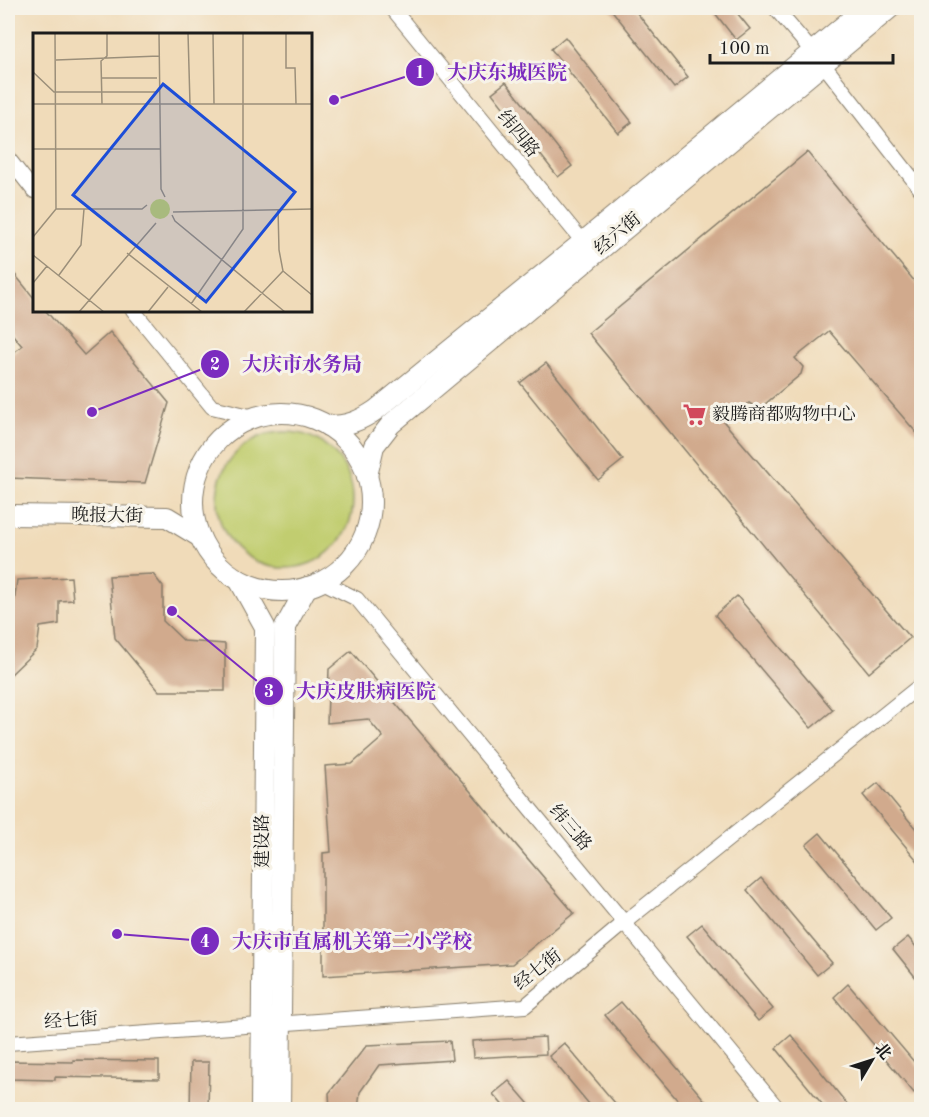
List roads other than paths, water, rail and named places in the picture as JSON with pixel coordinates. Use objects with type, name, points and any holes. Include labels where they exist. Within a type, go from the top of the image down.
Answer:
[{"type":"main road","name":"经六街","points":[[818,58],[865,8]]},
{"type":"main road","name":"经六街","points":[[328,426],[351,424],[376,410],[588,248],[818,58],[890,8]]},
{"type":"main road","name":"经六街","points":[[367,476],[374,446],[391,424],[588,248]]},
{"type":"main road","points":[[284,412],[313,418],[328,426],[339,432],[358,454],[370,482],[371,512],[363,540],[347,564],[315,584],[296,590],[266,590],[239,580],[216,562],[200,537],[193,509],[196,479],[208,452],[228,430],[254,417],[284,412]]},
{"type":"main road","name":"晚报大街","points":[[8,515],[167,517],[200,537]]},
{"type":"main road","name":"建设路","points":[[239,580],[265,627],[271,1026],[280,1110]]},
{"type":"main road","name":"建设路","points":[[261,1110],[271,1026],[285,627],[315,584]]},
{"type":"street","name":"纬四路","points":[[392,8],[588,248]]},
{"type":"street","points":[[776,8],[818,58],[921,191]]},
{"type":"street","points":[[8,158],[33,190]]},
{"type":"street","points":[[135,312],[212,407],[254,417]]},
{"type":"street","name":"纬三路","points":[[315,584],[357,599],[625,922],[771,1107]]},
{"type":"street","name":"经七街","points":[[8,1043],[271,1026],[525,1006],[625,922],[921,684]]},
{"type":"place","name":"大庆东城医院","points":[[334,100]]},
{"type":"place","name":"大庆市水务局","points":[[92,412]]},
{"type":"place","name":"毅腾商都购物中心","points":[[694,415]]},
{"type":"place","name":"大庆皮肤病医院","points":[[172,611]]},
{"type":"place","name":"大庆市直属机关第二小学校","points":[[117,934]]}]
